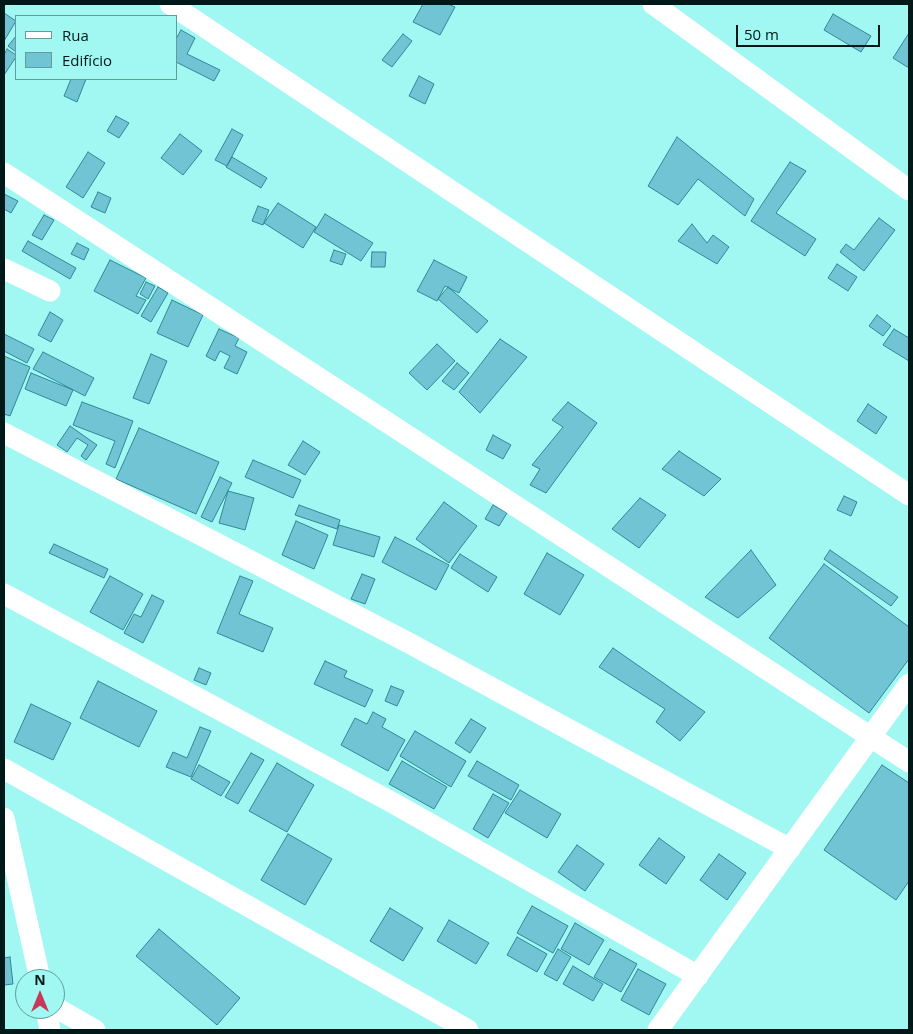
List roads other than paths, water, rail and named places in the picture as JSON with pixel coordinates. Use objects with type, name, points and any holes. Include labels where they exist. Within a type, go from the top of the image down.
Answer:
[{"type":"street","points":[[170,4],[909,495]]},
{"type":"street","points":[[653,4],[909,190]]},
{"type":"street","points":[[4,173],[909,762]]},
{"type":"street","points":[[4,269],[50,291]]},
{"type":"street","points":[[4,433],[409,643],[790,849]]},
{"type":"street","points":[[4,594],[395,804],[698,976]]},
{"type":"street","points":[[658,1030],[909,684]]},
{"type":"street","points":[[4,769],[468,1030]]},
{"type":"street","points":[[4,818],[38,969]]},
{"type":"street","points":[[65,1013],[95,1030]]}]
